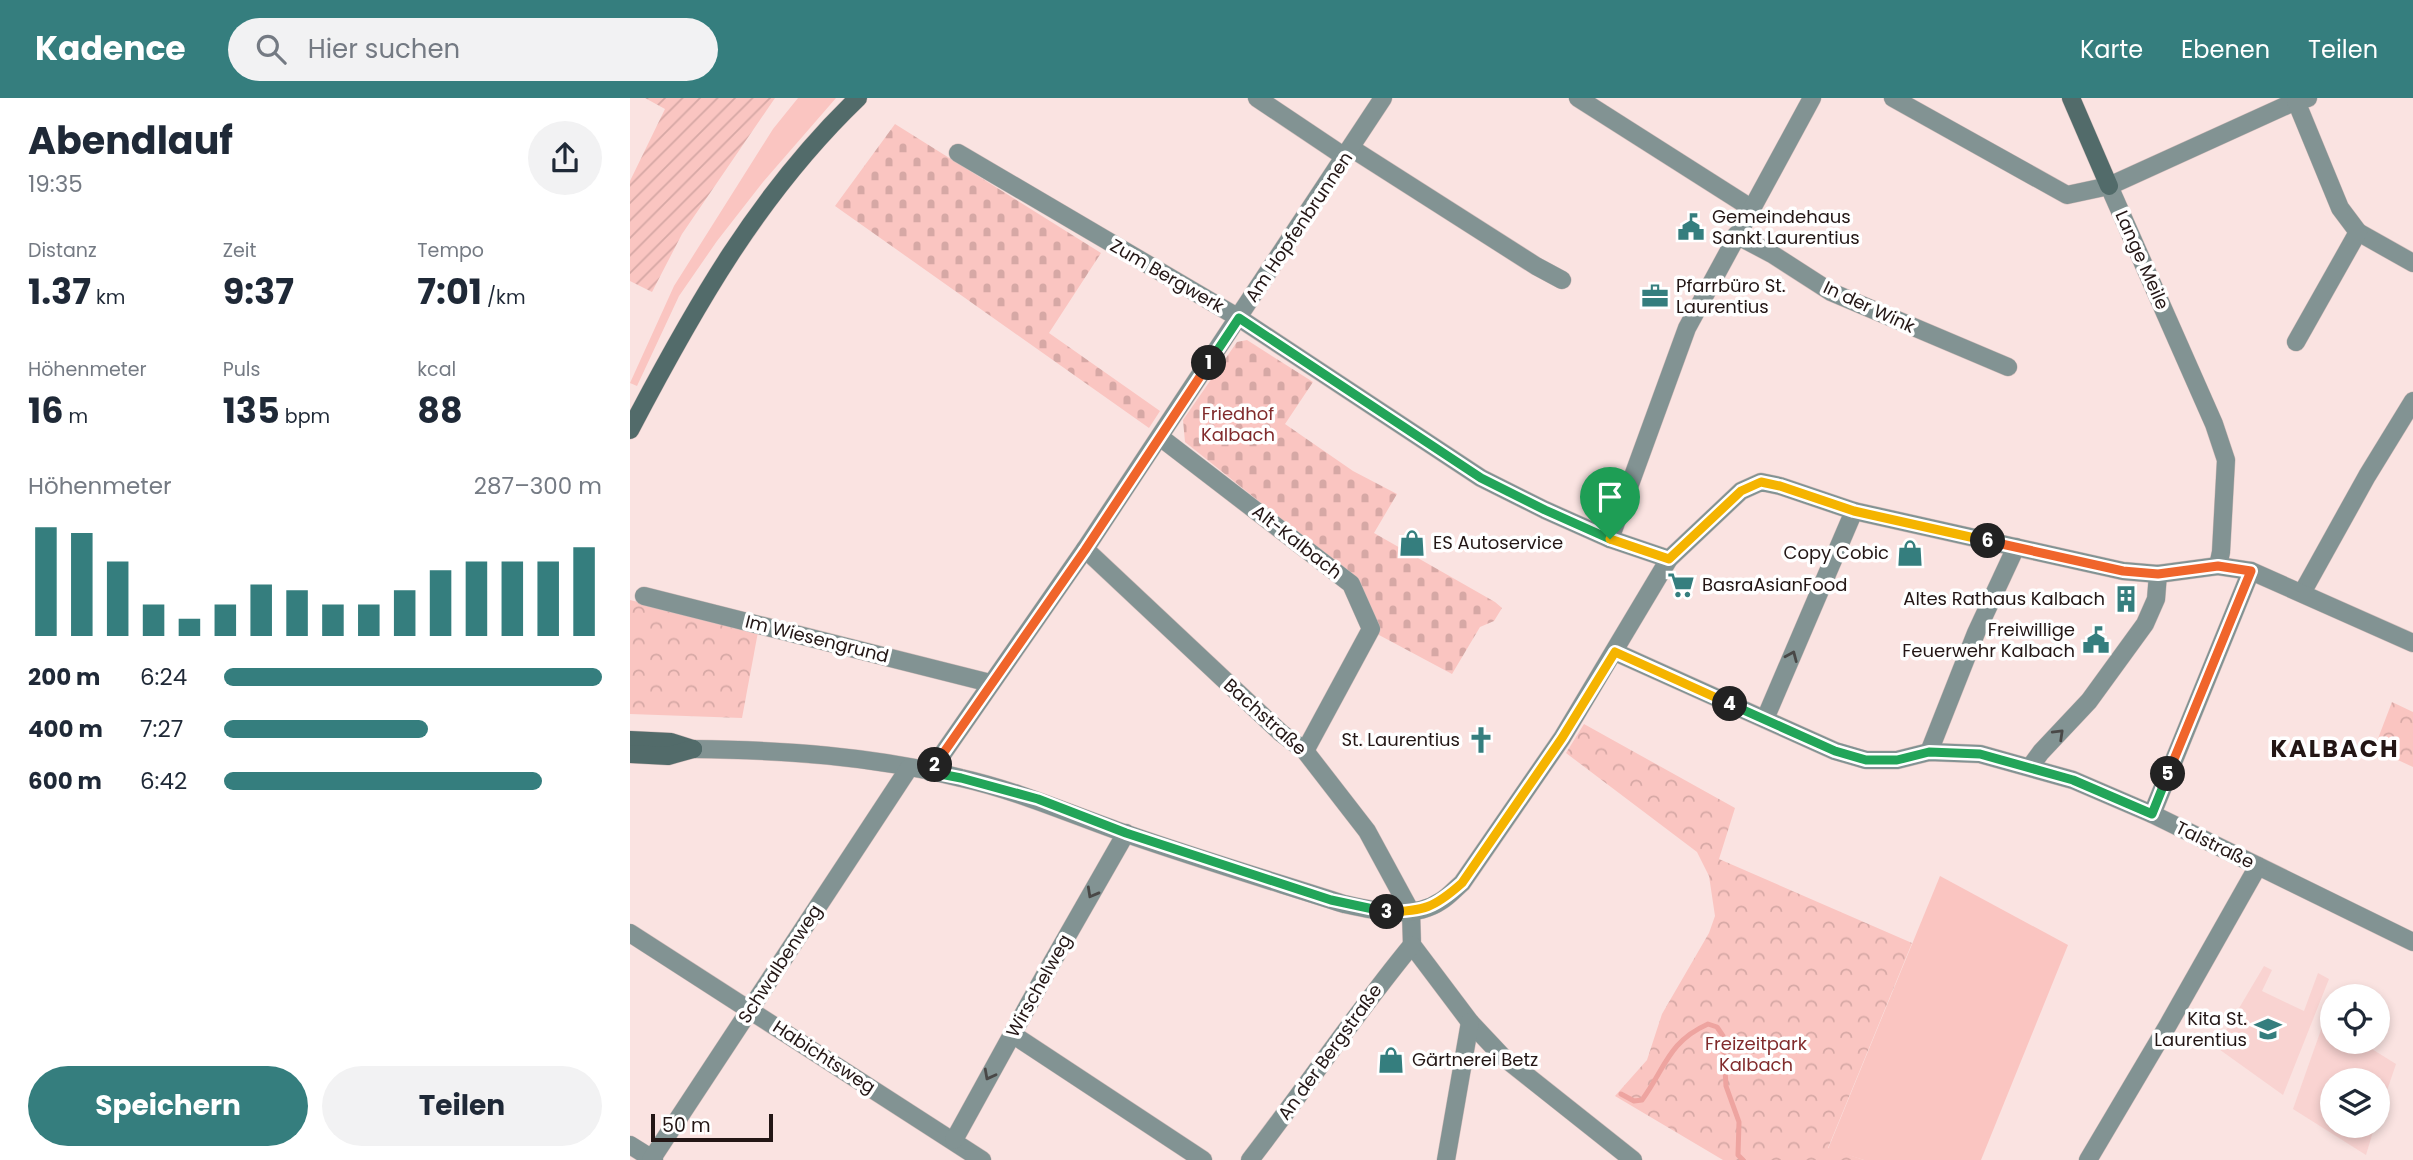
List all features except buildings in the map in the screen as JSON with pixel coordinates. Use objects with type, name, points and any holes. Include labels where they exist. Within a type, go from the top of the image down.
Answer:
[{"type":"main road","points":[[630,430],[722,264],[802,156],[858,98]]},
{"type":"main road","points":[[2071,98],[2109,186]]},
{"type":"main road","points":[[630,740],[671,742],[693,748]]},
{"type":"main road","points":[[630,754],[668,756],[693,748]]},
{"type":"street","points":[[1256,98],[1562,280]]},
{"type":"street","name":"Am Hopfenbrunnen","points":[[930,772],[1085,550],[1382,98]]},
{"type":"street","points":[[1578,98],[1751,208]]},
{"type":"street","points":[[1610,539],[1687,328],[1812,98]]},
{"type":"street","points":[[1893,98],[2067,195],[2109,186],[2302,99],[2340,208],[2358,232],[2413,263]]},
{"type":"street","name":"Zum Bergwerk","points":[[958,153],[1239,318],[1481,478],[1610,539],[1669,559]]},
{"type":"street","name":"Lange Meile","points":[[2109,186],[2214,424],[2226,460],[2218,566]]},
{"type":"street","points":[[2296,342],[2358,232]]},
{"type":"street","name":"In der Wink","points":[[1736,235],[1772,254],[1831,292],[2007,367]]},
{"type":"street","points":[[2302,593],[2367,476],[2413,401]]},
{"type":"street","name":"Alt-Kalbach","points":[[1160,437],[1351,584],[1363,609],[1371,629],[1305,751]]},
{"type":"street","points":[[693,748],[762,749],[819,754],[961,778],[1038,799],[1126,833],[1344,904],[1381,912],[1411,912],[1440,902],[1462,883],[1562,738],[1669,559],[1741,491],[1761,482],[1854,511],[2123,571],[2158,574],[2218,566],[2251,571],[2413,643]]},
{"type":"street","points":[[1765,719],[1854,511]]},
{"type":"street","points":[[1929,752],[1976,633],[2016,547]]},
{"type":"street","name":"Bachstraße","points":[[1085,550],[1281,733],[1305,751],[1367,831],[1411,912]]},
{"type":"street","points":[[2152,814],[2251,571]]},
{"type":"street","points":[[2030,767],[2089,701],[2145,624],[2156,599],[2158,574]]},
{"type":"street","name":"Im Wiesengrund","points":[[644,596],[990,683]]},
{"type":"street","name":"Talstraße","points":[[1615,652],[1835,751],[1866,760],[1897,760],[1929,752],[1980,754],[2073,780],[2152,814],[2413,943]]},
{"type":"street","name":"Schwalbenweg","points":[[652,1160],[909,768]]},
{"type":"street","name":"Wirschelweg","points":[[954,1140],[1126,833]]},
{"type":"street","points":[[2088,1160],[2258,866]]},
{"type":"street","points":[[1411,912],[1412,945],[1470,1022],[1503,1056],[1633,1160]]},
{"type":"street","name":"Habichtsweg","points":[[630,933],[982,1160]]},
{"type":"street","name":"An der Bergstraße","points":[[1250,1160],[1304,1091],[1384,978],[1412,945]]},
{"type":"street","points":[[1446,1160],[1470,1022]]},
{"type":"street","points":[[1012,1034],[1203,1160]]},
{"type":"street","points":[[630,1145],[652,1160]]},
{"type":"shaded area","name":"Kita St. Laurentius","points":[[2264,966],[2272,970],[2262,991],[2304,1011],[2318,973],[2329,979],[2327,984],[2320,984],[2320,1002],[2283,1095],[2216,1047]]},
{"type":"shaded area","points":[[2320,1033],[2320,1054],[2380,1054],[2396,1064],[2390,1082],[2390,1068],[2320,1068],[2320,1126],[2293,1109]]},
{"type":"shaded area","points":[[2339,1138],[2371,1138],[2366,1155]]},
{"type":"green space","points":[[645,98],[775,98],[682,234],[652,292],[630,281],[630,181],[665,109]]},
{"type":"green space","points":[[798,98],[836,98],[763,182],[717,241],[679,296],[637,386],[630,383],[674,286],[773,129]]},
{"type":"green space","name":"Friedhof Kalbach","points":[[895,124],[1101,253],[1049,333],[1160,411],[1149,428],[835,206]]},
{"type":"green space","name":"Friedhof Kalbach","points":[[1247,340],[1313,382],[1285,424],[1353,471],[1397,494],[1374,533],[1502,608],[1494,621],[1480,627],[1452,674],[1379,635],[1356,579],[1185,442],[1183,420],[1237,342]]},
{"type":"green space","points":[[630,600],[758,632],[742,718],[630,714]]},
{"type":"green space","points":[[2392,702],[2413,712],[2413,767],[2374,749]]},
{"type":"green space","name":"Freizeitpark Kalbach","points":[[1584,724],[1735,808],[1719,859],[1912,943],[1828,1148],[1864,1160],[1723,1160],[1615,1096],[1647,1060],[1662,1014],[1709,933],[1715,916],[1709,876],[1697,852],[1566,753]]},
{"type":"green space","points":[[1940,876],[2068,945],[1981,1160],[1864,1160],[1828,1149]]},
{"type":"waterway","name":"KALBACH","points":[[1621,1094],[1634,1101],[1642,1100],[1669,1056],[1684,1039],[1708,1024],[1717,1027],[1723,1036],[1726,1086],[1739,1122],[1738,1155],[1743,1160]]},
{"type":"place","name":"Gemeindehaus Sankt Laurentius","points":[[1691,227]]},
{"type":"place","name":"Pfarrbüro St. Laurentius","points":[[1655,296]]},
{"type":"place","name":"ES Autoservice","points":[[1412,543]]},
{"type":"place","name":"Copy Cobic","points":[[1910,553]]},
{"type":"place","name":"BasraAsianFood","points":[[1681,585]]},
{"type":"place","name":"Altes Rathaus Kalbach","points":[[2126,599]]},
{"type":"place","name":"Freiwillige Feuerwehr Kalbach","points":[[2096,640]]},
{"type":"place","name":"St. Laurentius","points":[[1481,740]]},
{"type":"place","name":"Kita St. Laurentius","points":[[2268,1029]]},
{"type":"place","name":"Gärtnerei Betz","points":[[1391,1060]]},
{"type":"district","name":"KALBACH","points":[[2335,749]]},
{"type":"route","points":[[1239,318],[1481,478],[1610,539],[1669,559],[1741,491],[1761,482],[1854,511],[2123,571],[2158,574],[2218,566],[2251,571],[2152,814],[2073,780],[1980,754],[1929,752],[1897,760],[1866,760],[1835,751],[1615,652],[1562,738],[1462,883],[1440,902],[1411,912],[1381,912],[1344,904],[1126,833],[1038,799],[930,772],[1085,550],[1239,318]]}]
